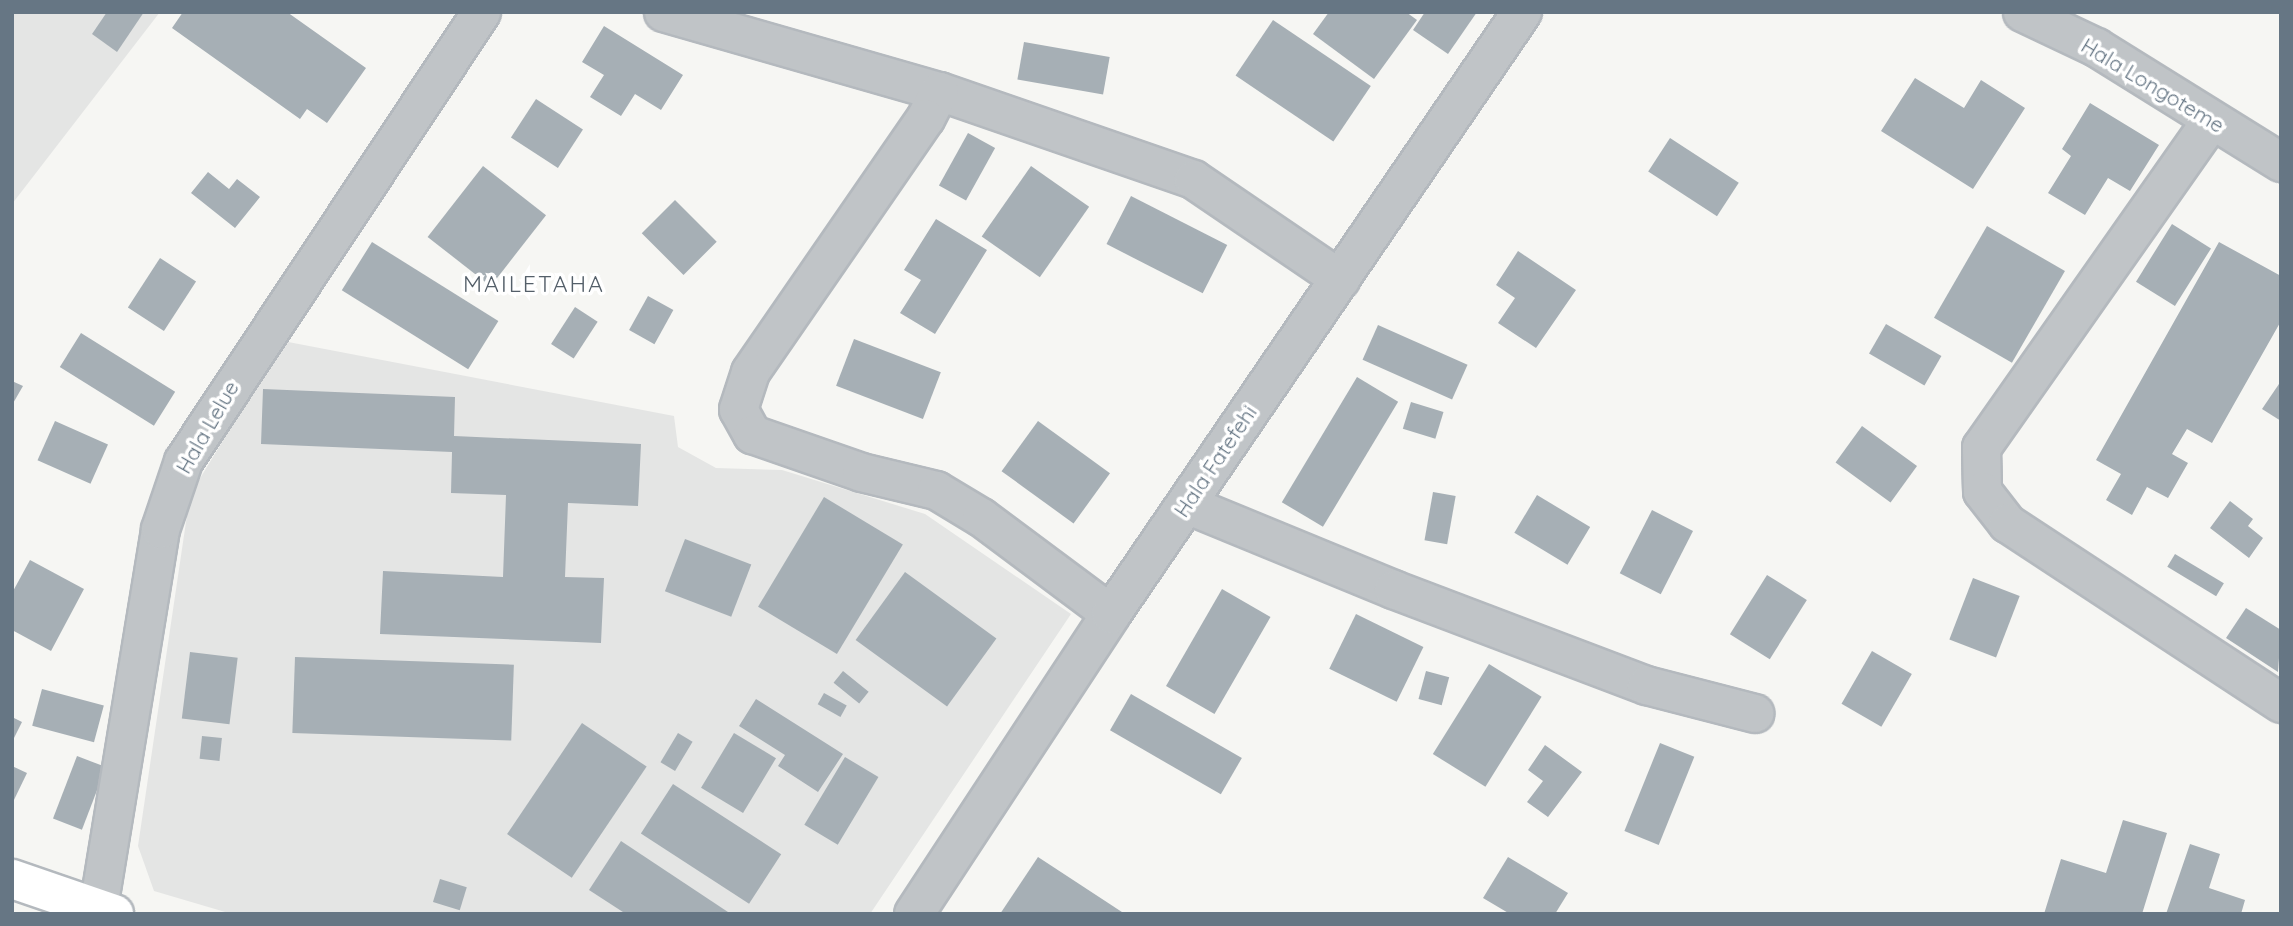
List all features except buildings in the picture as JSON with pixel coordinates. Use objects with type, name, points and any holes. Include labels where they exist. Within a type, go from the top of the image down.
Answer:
[{"type":"main road","points":[[12,879],[103,912]]},
{"type":"street","name":"Hala Lelue","points":[[103,912],[160,529],[183,461],[481,12]]},
{"type":"street","points":[[663,12],[939,91],[1193,179],[1340,279]]},
{"type":"street","name":"Hala Fatefehi","points":[[914,914],[1111,614],[1522,12]]},
{"type":"street","name":"Hala Longoteme","points":[[2022,12],[2096,47],[2281,162]]},
{"type":"street","points":[[939,91],[925,118],[750,372],[738,409],[752,434],[936,491],[981,517],[1111,614]]},
{"type":"street","points":[[2211,120],[1981,447],[1982,491],[2007,523],[2281,703]]},
{"type":"street","points":[[1186,504],[1393,589],[1529,637],[1646,685],[1754,713]]},
{"type":"shaded area","points":[[12,12],[160,12],[12,204]]},
{"type":"shaded area","points":[[283,341],[674,416],[678,447],[716,468],[782,470],[925,514],[1071,614],[870,914],[232,914],[154,891],[138,846],[190,495]]},
{"type":"district","name":"MAILETAHA","points":[[534,284]]}]
